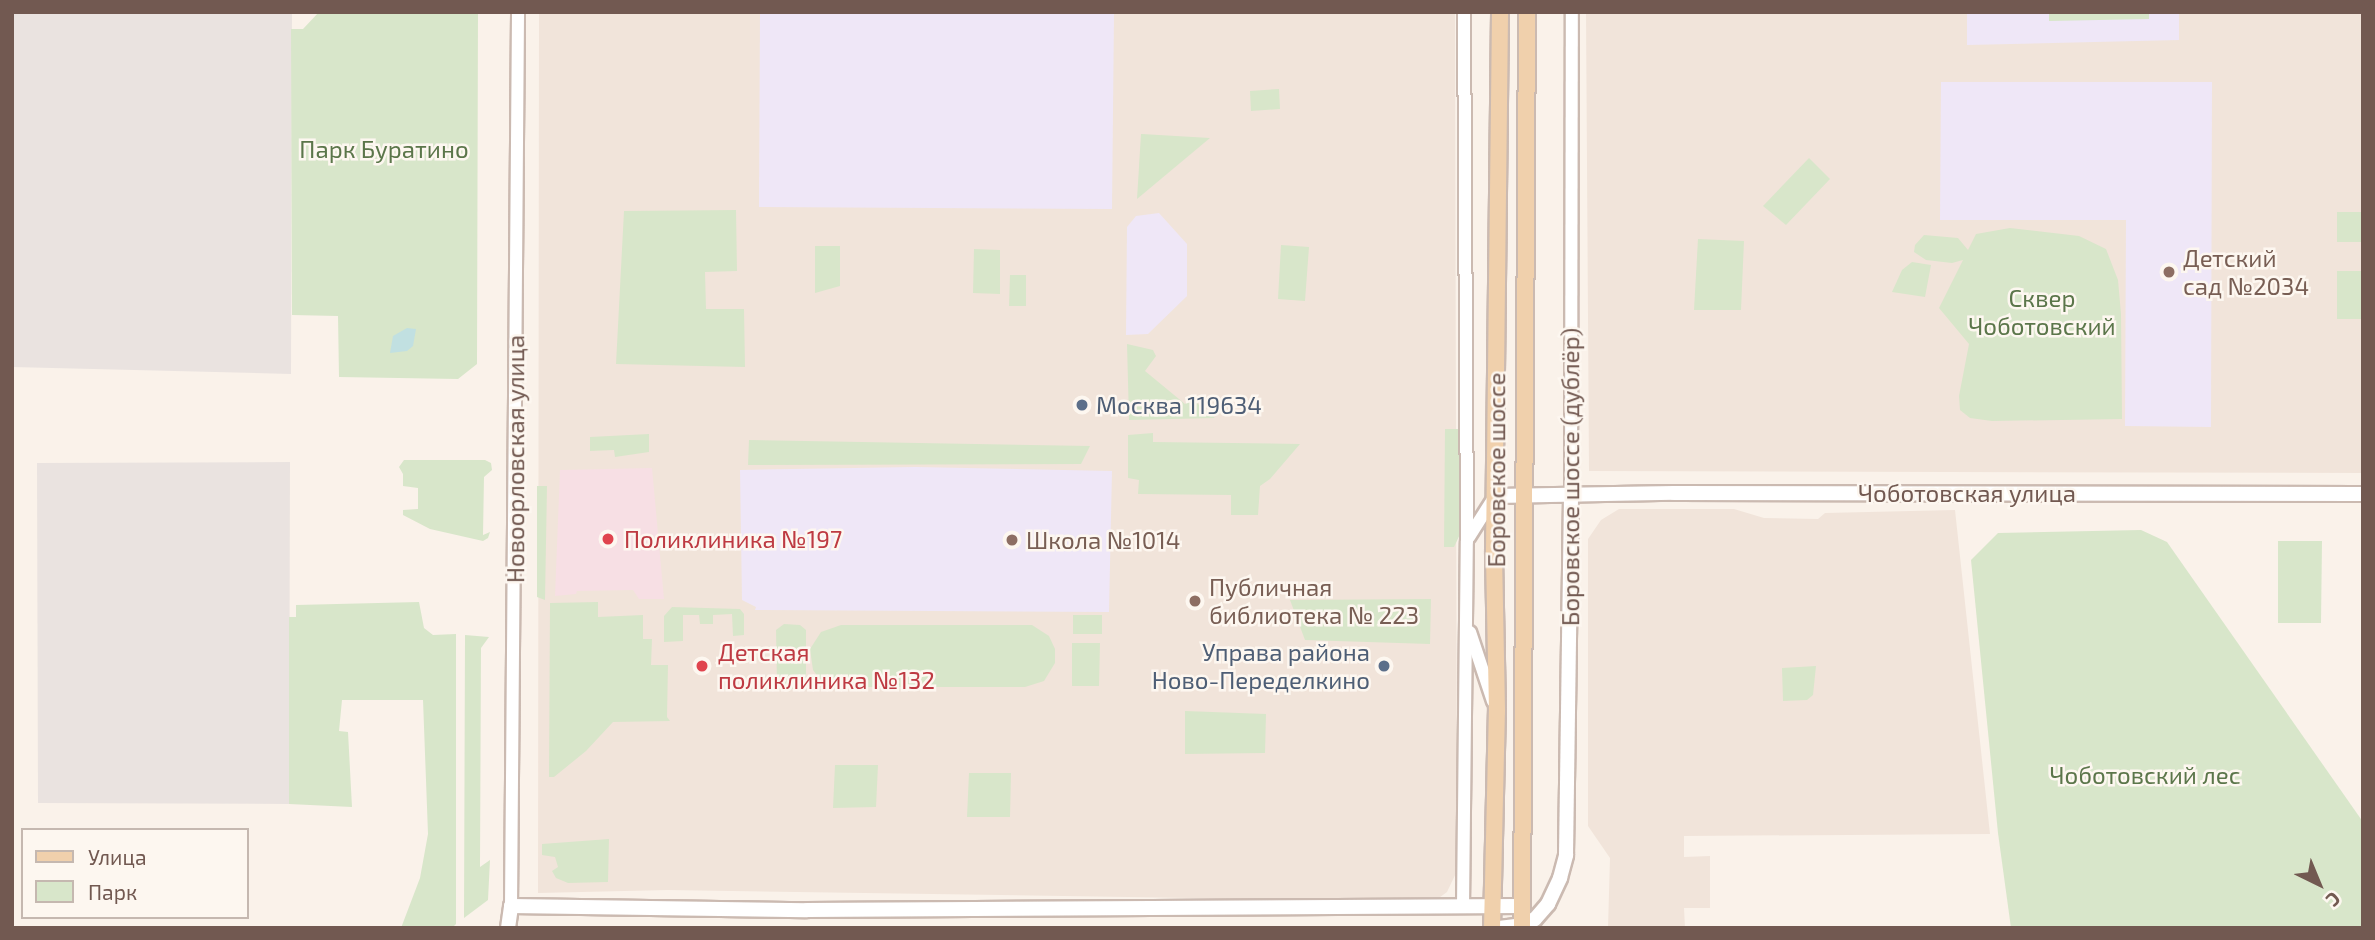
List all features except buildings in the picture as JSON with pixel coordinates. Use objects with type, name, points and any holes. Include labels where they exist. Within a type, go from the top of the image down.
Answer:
[{"type":"main road","name":"Боровское шоссе","points":[[1492,928],[1497,711],[1495,496],[1500,12]]},
{"type":"main road","name":"Боровское шоссе","points":[[1522,926],[1527,12]]},
{"type":"main road","name":"Чоботовская улица","points":[[1495,496],[1674,493],[2363,494]]},
{"type":"main road","name":"Боровское шоссе (дублёр)","points":[[1522,926],[1535,919],[1548,904],[1560,878],[1566,855],[1571,496]]},
{"type":"main road","points":[[508,928],[510,906],[807,910],[1521,906]]},
{"type":"main road","points":[[1499,928],[1522,926]]},
{"type":"street","name":"Новоорловская улица","points":[[510,906],[518,12]]},
{"type":"street","points":[[1463,907],[1467,541],[1464,12]]},
{"type":"street","name":"Боровское шоссе (дублёр)","points":[[1571,496],[1572,12]]},
{"type":"street","points":[[1467,541],[1475,524],[1495,496]]},
{"type":"street","points":[[1466,622],[1497,711]]},
{"type":"shaded area","points":[[12,12],[292,12],[291,374],[12,367]]},
{"type":"shaded area","points":[[539,12],[1455,12],[1457,871],[1447,892],[1436,900],[1388,901],[668,890],[538,893]]},
{"type":"shaded area","points":[[760,12],[1114,12],[1112,209],[759,207]]},
{"type":"shaded area","points":[[1586,12],[2363,12],[2363,473],[1589,471]]},
{"type":"shaded area","points":[[1967,12],[2179,12],[2179,40],[1967,45]]},
{"type":"shaded area","points":[[1941,82],[2212,82],[2211,427],[2125,426],[2126,220],[1940,220]]},
{"type":"shaded area","points":[[1159,213],[1187,244],[1187,296],[1148,334],[1126,335],[1127,227],[1136,216]]},
{"type":"shaded area","points":[[290,462],[289,804],[38,803],[37,463]]},
{"type":"shaded area","points":[[915,467],[1112,471],[1109,612],[755,610],[756,607],[742,600],[740,470]]},
{"type":"shaded area","name":"Поликлиника №197","points":[[652,468],[664,599],[639,599],[633,590],[577,591],[576,594],[555,596],[560,470]]},
{"type":"shaded area","points":[[1619,509],[1734,509],[1764,518],[1818,519],[1825,513],[1955,510],[1990,834],[1684,836],[1684,857],[1710,856],[1710,908],[1684,908],[1685,928],[1608,928],[1610,858],[1588,826],[1588,539],[1601,520]]},
{"type":"green space","name":"Парк Буратино","points":[[319,12],[478,12],[477,364],[458,379],[339,377],[338,316],[292,315],[291,29],[303,29]]},
{"type":"green space","points":[[2049,12],[2149,12],[2149,19],[2049,21]]},
{"type":"green space","points":[[1279,89],[1280,109],[1251,111],[1250,91]]},
{"type":"green space","points":[[1142,134],[1210,138],[1137,199]]},
{"type":"green space","points":[[1809,158],[1830,179],[1786,225],[1763,206]]},
{"type":"green space","points":[[736,210],[737,271],[705,272],[706,309],[744,309],[745,367],[616,364],[624,211]]},
{"type":"green space","points":[[2337,212],[2363,212],[2363,242],[2337,242]]},
{"type":"green space","name":"Сквер Чоботовский","points":[[2010,228],[2079,236],[2106,249],[2118,280],[2122,419],[1992,421],[1970,418],[1960,410],[1959,396],[1969,344],[1939,308],[1963,260],[1952,263],[1926,260],[1914,252],[1915,245],[1924,235],[1958,238],[1968,250],[1976,234]]},
{"type":"green space","points":[[1698,239],[1744,241],[1741,310],[1694,310]]},
{"type":"green space","points":[[1281,245],[1309,247],[1305,301],[1278,299]]},
{"type":"green space","points":[[815,246],[840,246],[840,286],[815,293]]},
{"type":"green space","points":[[974,249],[1000,250],[1000,294],[973,293]]},
{"type":"green space","points":[[1912,262],[1931,265],[1925,297],[1892,292],[1902,270]]},
{"type":"green space","points":[[2337,271],[2362,271],[2362,319],[2337,319]]},
{"type":"green space","points":[[1010,275],[1026,275],[1026,306],[1009,306]]},
{"type":"green space","points":[[1127,344],[1153,350],[1156,356],[1145,371],[1185,404],[1192,399],[1215,418],[1129,420]]},
{"type":"green space","points":[[1445,429],[1462,429],[1464,526],[1454,547],[1444,547]]},
{"type":"green space","points":[[1153,433],[1153,442],[1300,444],[1270,479],[1260,486],[1258,515],[1231,515],[1231,495],[1138,494],[1139,480],[1128,478],[1128,435]]},
{"type":"green space","points":[[649,434],[649,452],[615,457],[614,450],[590,451],[590,437]]},
{"type":"green space","points":[[749,440],[1090,446],[1081,464],[748,465]]},
{"type":"green space","points":[[404,460],[485,460],[491,463],[492,470],[484,477],[483,535],[490,532],[488,538],[483,541],[430,529],[403,515],[403,510],[418,509],[418,488],[403,486],[403,474],[399,467]]},
{"type":"green space","points":[[537,486],[547,486],[545,600],[537,597]]},
{"type":"green space","name":"Чоботовский лес","points":[[2141,530],[2167,542],[2363,822],[2363,928],[2011,928],[1998,833],[1971,560],[1998,533]]},
{"type":"green space","points":[[2278,541],[2322,541],[2321,623],[2278,623]]},
{"type":"green space","points":[[1431,599],[1430,644],[1305,640],[1290,600]]},
{"type":"green space","points":[[419,602],[424,628],[433,635],[456,634],[456,924],[452,928],[401,928],[420,878],[428,834],[423,700],[342,700],[339,731],[348,732],[352,807],[289,804],[289,617],[296,617],[296,605]]},
{"type":"green space","points":[[598,602],[598,617],[643,615],[643,639],[652,639],[651,665],[668,665],[667,717],[670,721],[613,722],[586,751],[554,777],[549,777],[550,603]]},
{"type":"green space","points":[[672,607],[740,609],[744,614],[744,635],[733,636],[732,614],[713,615],[713,624],[700,624],[699,615],[683,615],[683,641],[664,642],[664,616]]},
{"type":"green space","points":[[1073,615],[1102,615],[1102,634],[1073,634]]},
{"type":"green space","points":[[784,624],[800,625],[806,630],[806,680],[800,689],[781,689],[777,684],[776,630]]},
{"type":"green space","points":[[841,625],[1032,625],[1049,636],[1055,649],[1055,663],[1044,681],[1025,687],[834,687],[821,681],[813,670],[810,649],[821,632]]},
{"type":"green space","points":[[465,635],[489,637],[481,648],[480,867],[490,860],[488,900],[464,918]]},
{"type":"green space","points":[[1072,643],[1100,643],[1099,686],[1072,686]]},
{"type":"green space","points":[[1816,666],[1813,695],[1807,700],[1783,701],[1782,668]]},
{"type":"green space","points":[[1185,711],[1266,714],[1265,753],[1185,754]]},
{"type":"green space","points":[[835,765],[878,765],[876,807],[833,808]]},
{"type":"green space","points":[[969,773],[1011,773],[1010,817],[967,817]]},
{"type":"green space","points":[[609,839],[608,882],[568,883],[556,878],[552,871],[558,867],[555,857],[542,855],[542,844]]},
{"type":"water","points":[[407,328],[416,329],[413,346],[407,351],[390,353],[393,336]]},
{"type":"place","name":"Детский сад №2034","points":[[2169,272]]},
{"type":"place","name":"Москва 119634","points":[[1082,405]]},
{"type":"place","name":"Поликлиника №197","points":[[608,539]]},
{"type":"place","name":"Школа №1014","points":[[1012,540]]},
{"type":"place","name":"Публичная библиотека № 223","points":[[1195,601]]},
{"type":"place","name":"Детская поликлиника №132","points":[[702,666]]},
{"type":"place","name":"Управа района Ново-Переделкино","points":[[1384,666]]}]
